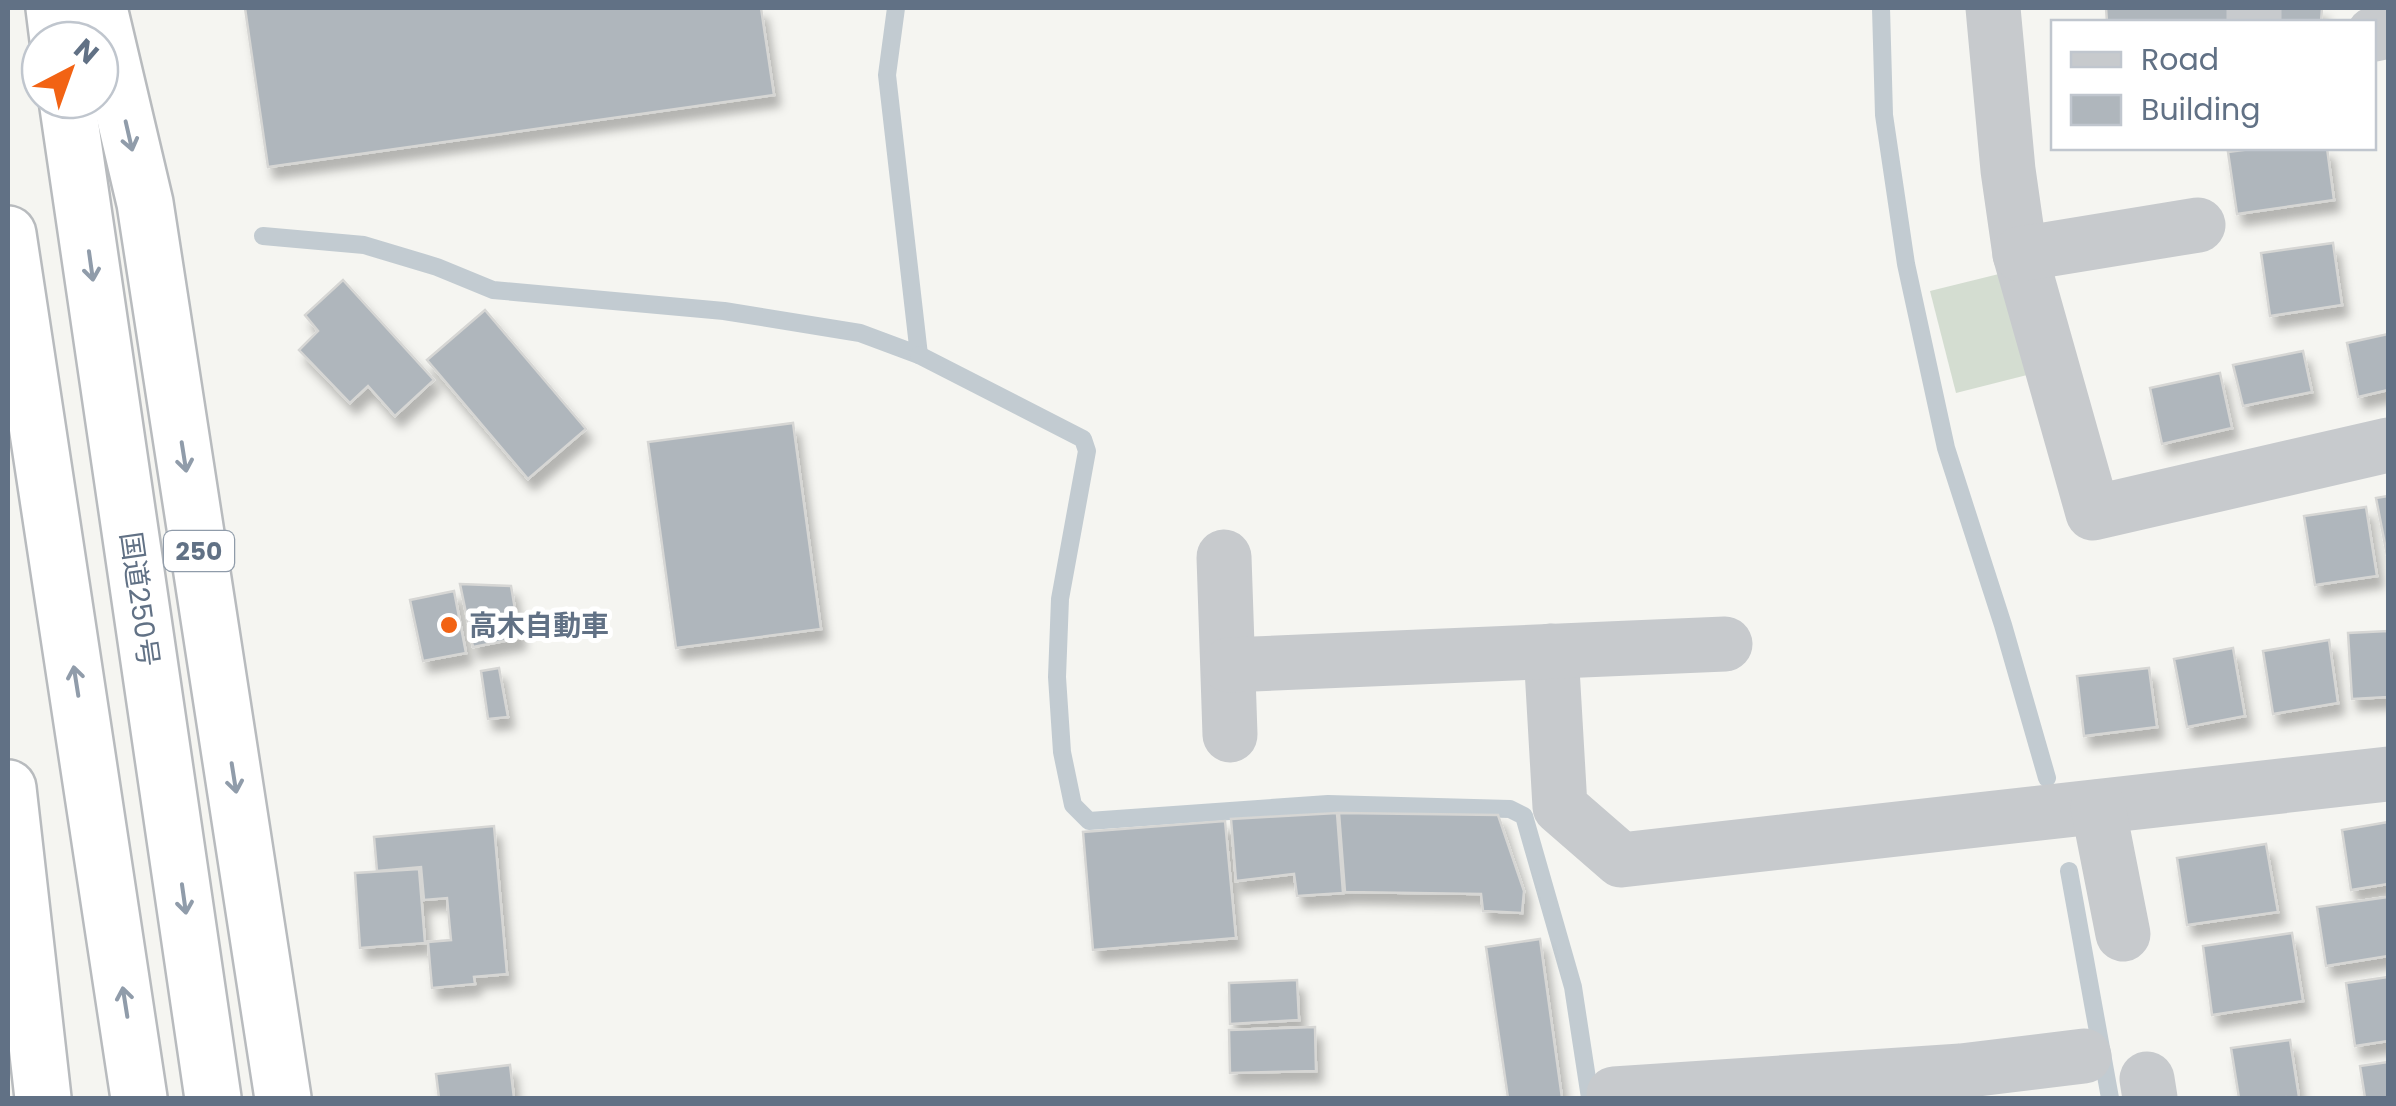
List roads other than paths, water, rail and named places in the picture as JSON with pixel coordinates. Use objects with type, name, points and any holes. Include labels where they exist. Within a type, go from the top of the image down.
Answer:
[{"type":"highway","name":"250","points":[[98,8],[145,203],[283,1098]]},
{"type":"highway","name":"国道250号","points":[[70,120],[213,1098]]},
{"type":"highway","points":[[8,234],[139,1098]]},
{"type":"highway","points":[[8,788],[30,1087]]},
{"type":"street","points":[[1993,8],[2020,254],[2093,512],[2388,445]]},
{"type":"street","points":[[2020,254],[2198,225]]},
{"type":"street","points":[[1224,556],[1230,735]]},
{"type":"street","points":[[1230,665],[1725,644]]},
{"type":"street","points":[[1552,652],[1560,807],[1622,860],[2388,774]]},
{"type":"street","points":[[2098,807],[2123,934]]},
{"type":"street","points":[[1614,1094],[1963,1085],[2084,1056]]},
{"type":"waterway","points":[[263,236],[364,245],[437,267],[493,290],[724,311],[860,333],[919,355],[887,75],[896,8]]},
{"type":"waterway","points":[[1881,8],[1884,115],[1906,264],[1946,448],[2047,778]]},
{"type":"waterway","points":[[919,355],[1083,439],[1087,451],[1060,599],[1057,677],[1062,752],[1073,805],[1089,821],[1328,804],[1510,809],[1524,816],[1573,987],[1590,1098]]},
{"type":"waterway","points":[[2069,871],[2110,1098]]},
{"type":"place","name":"高木自動車","points":[[449,625]]}]
